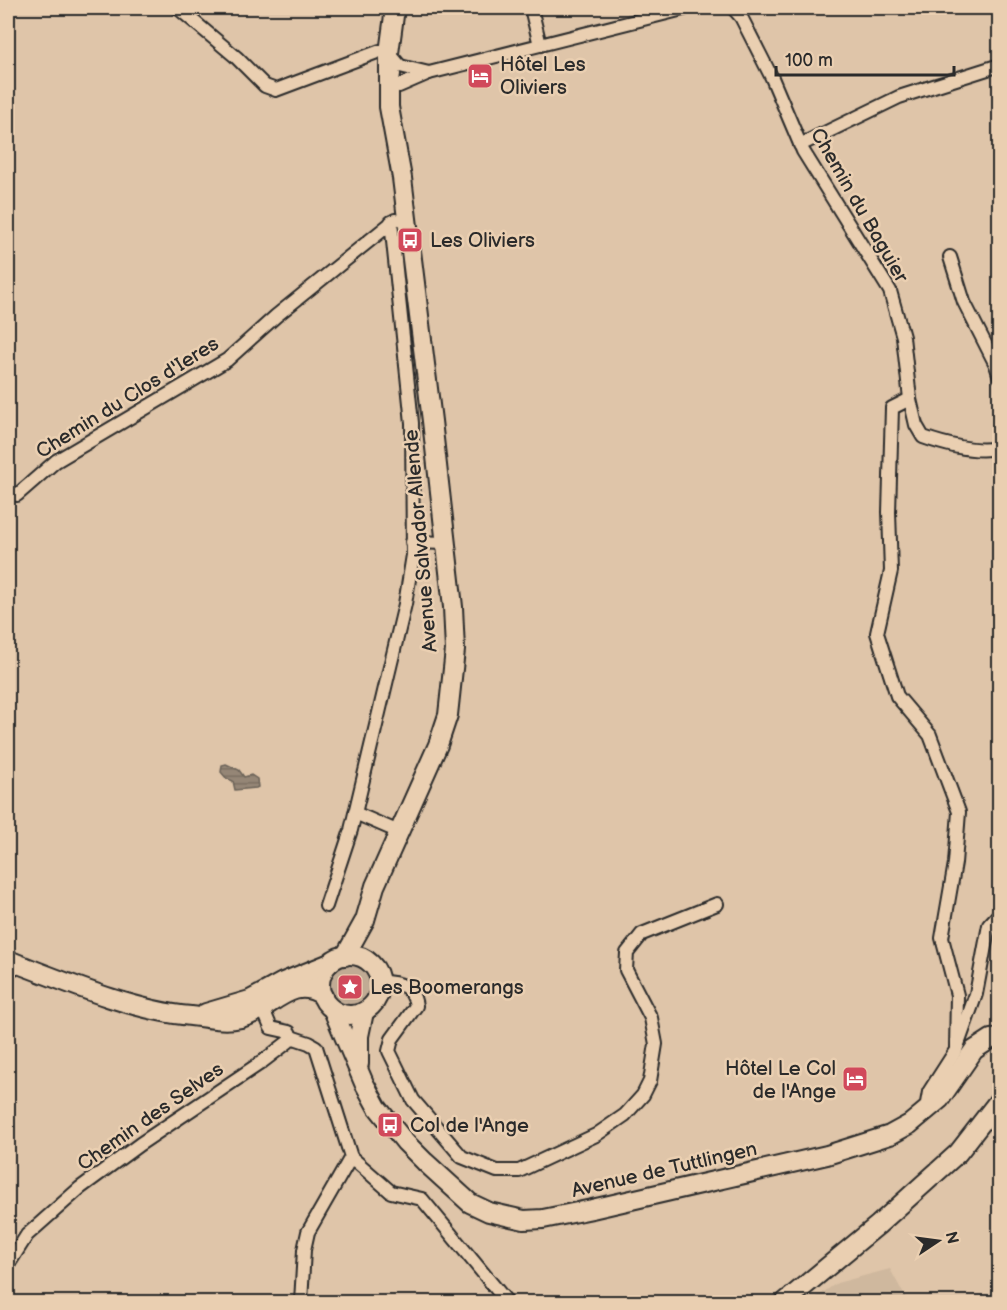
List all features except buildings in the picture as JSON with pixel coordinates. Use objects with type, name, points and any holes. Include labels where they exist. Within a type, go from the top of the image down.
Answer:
[{"type":"main road","name":"Avenue Salvador Allende","points":[[338,960],[365,920],[375,886],[425,777],[448,715],[455,650],[446,543],[399,219],[402,178],[391,33],[395,8]]},
{"type":"main road","name":"Avenue Salvador Allende","points":[[394,71],[404,8]]},
{"type":"main road","name":"Avenue Salvador Allende","points":[[365,920],[372,964]]},
{"type":"main road","points":[[8,960],[127,1002],[174,1015],[211,1020],[242,1018],[299,987],[310,988],[328,1003],[348,1015],[364,1012],[377,999],[380,982],[372,964],[359,957],[338,960],[283,982],[250,1000],[193,1016]]},
{"type":"main road","points":[[328,1003],[321,987],[321,978],[338,960]]},
{"type":"main road","name":"Avenue de Tuttlingen","points":[[328,1003],[359,1073],[377,1107],[390,1125],[425,1162],[470,1203],[489,1212],[524,1220],[543,1219],[592,1209],[838,1152],[890,1135],[930,1109],[951,1085],[974,1050],[991,1039],[999,1038]]},
{"type":"main road","name":"Avenue de Tuttlingen","points":[[359,1073],[359,1036],[364,1012]]},
{"type":"main road","points":[[785,1302],[878,1225],[958,1153],[999,1099]]},
{"type":"street","points":[[178,8],[236,57],[265,86],[276,90],[380,51],[394,71]]},
{"type":"street","points":[[531,8],[540,45]]},
{"type":"street","points":[[394,71],[429,73],[687,8]]},
{"type":"street","name":"Chemin du Baguier","points":[[733,8],[741,17],[772,78],[800,145],[890,291],[903,337],[910,399],[916,425],[923,437],[945,445],[990,450],[997,448],[999,442]]},
{"type":"street","points":[[800,145],[899,97],[999,65]]},
{"type":"street","points":[[394,71],[429,73]]},
{"type":"street","points":[[326,906],[355,813],[405,604],[413,555],[412,423],[399,219]]},
{"type":"street","name":"Chemin du Clos d'Ieres","points":[[8,493],[17,495],[56,461],[227,360],[276,316],[399,219]]},
{"type":"street","points":[[950,257],[964,302],[996,365],[999,377]]},
{"type":"street","points":[[910,399],[892,408],[891,571],[877,633],[897,696],[930,735],[959,812],[955,863],[942,938],[957,995],[956,1050]]},
{"type":"street","points":[[412,542],[446,543]]},
{"type":"street","points":[[355,813],[399,832]]},
{"type":"street","points":[[380,982],[400,984],[410,988],[414,997],[416,1006],[392,1039],[390,1051],[413,1100],[462,1157],[497,1171],[519,1172],[596,1135],[625,1115],[642,1095],[650,1081],[656,1044],[651,1018],[626,970],[627,952],[642,934],[717,904]]},
{"type":"street","points":[[930,1109],[927,1103],[929,1092],[956,1050],[976,994],[989,925],[999,913]]},
{"type":"street","points":[[283,982],[279,990],[262,1002],[262,1009],[271,1028],[289,1032],[291,1037],[316,1047],[351,1157],[392,1192],[422,1199],[507,1302]]},
{"type":"street","name":"Chemin des Selves","points":[[8,1265],[27,1235],[80,1188],[140,1144],[262,1062],[288,1042],[291,1037]]},
{"type":"street","points":[[301,1302],[304,1250],[308,1232],[351,1157]]},
{"type":"shaded area","points":[[226,764],[239,770],[244,777],[251,775],[257,779],[258,787],[235,790],[233,781],[221,772],[222,765]]},
{"type":"shaded area","points":[[351,963],[366,970],[373,985],[366,1000],[351,1007],[336,1000],[329,985],[336,970]]},
{"type":"shaded area","points":[[890,1269],[908,1302],[809,1302],[837,1283]]},
{"type":"place","name":"Hôtel Les Oliviers","points":[[480,76]]},
{"type":"place","name":"Les Oliviers","points":[[410,240]]},
{"type":"place","name":"Les Boomerangs","points":[[350,987]]},
{"type":"place","name":"Hôtel Le Col de l'Ange","points":[[855,1079]]},
{"type":"place","name":"Col de l'Ange","points":[[390,1125]]}]
